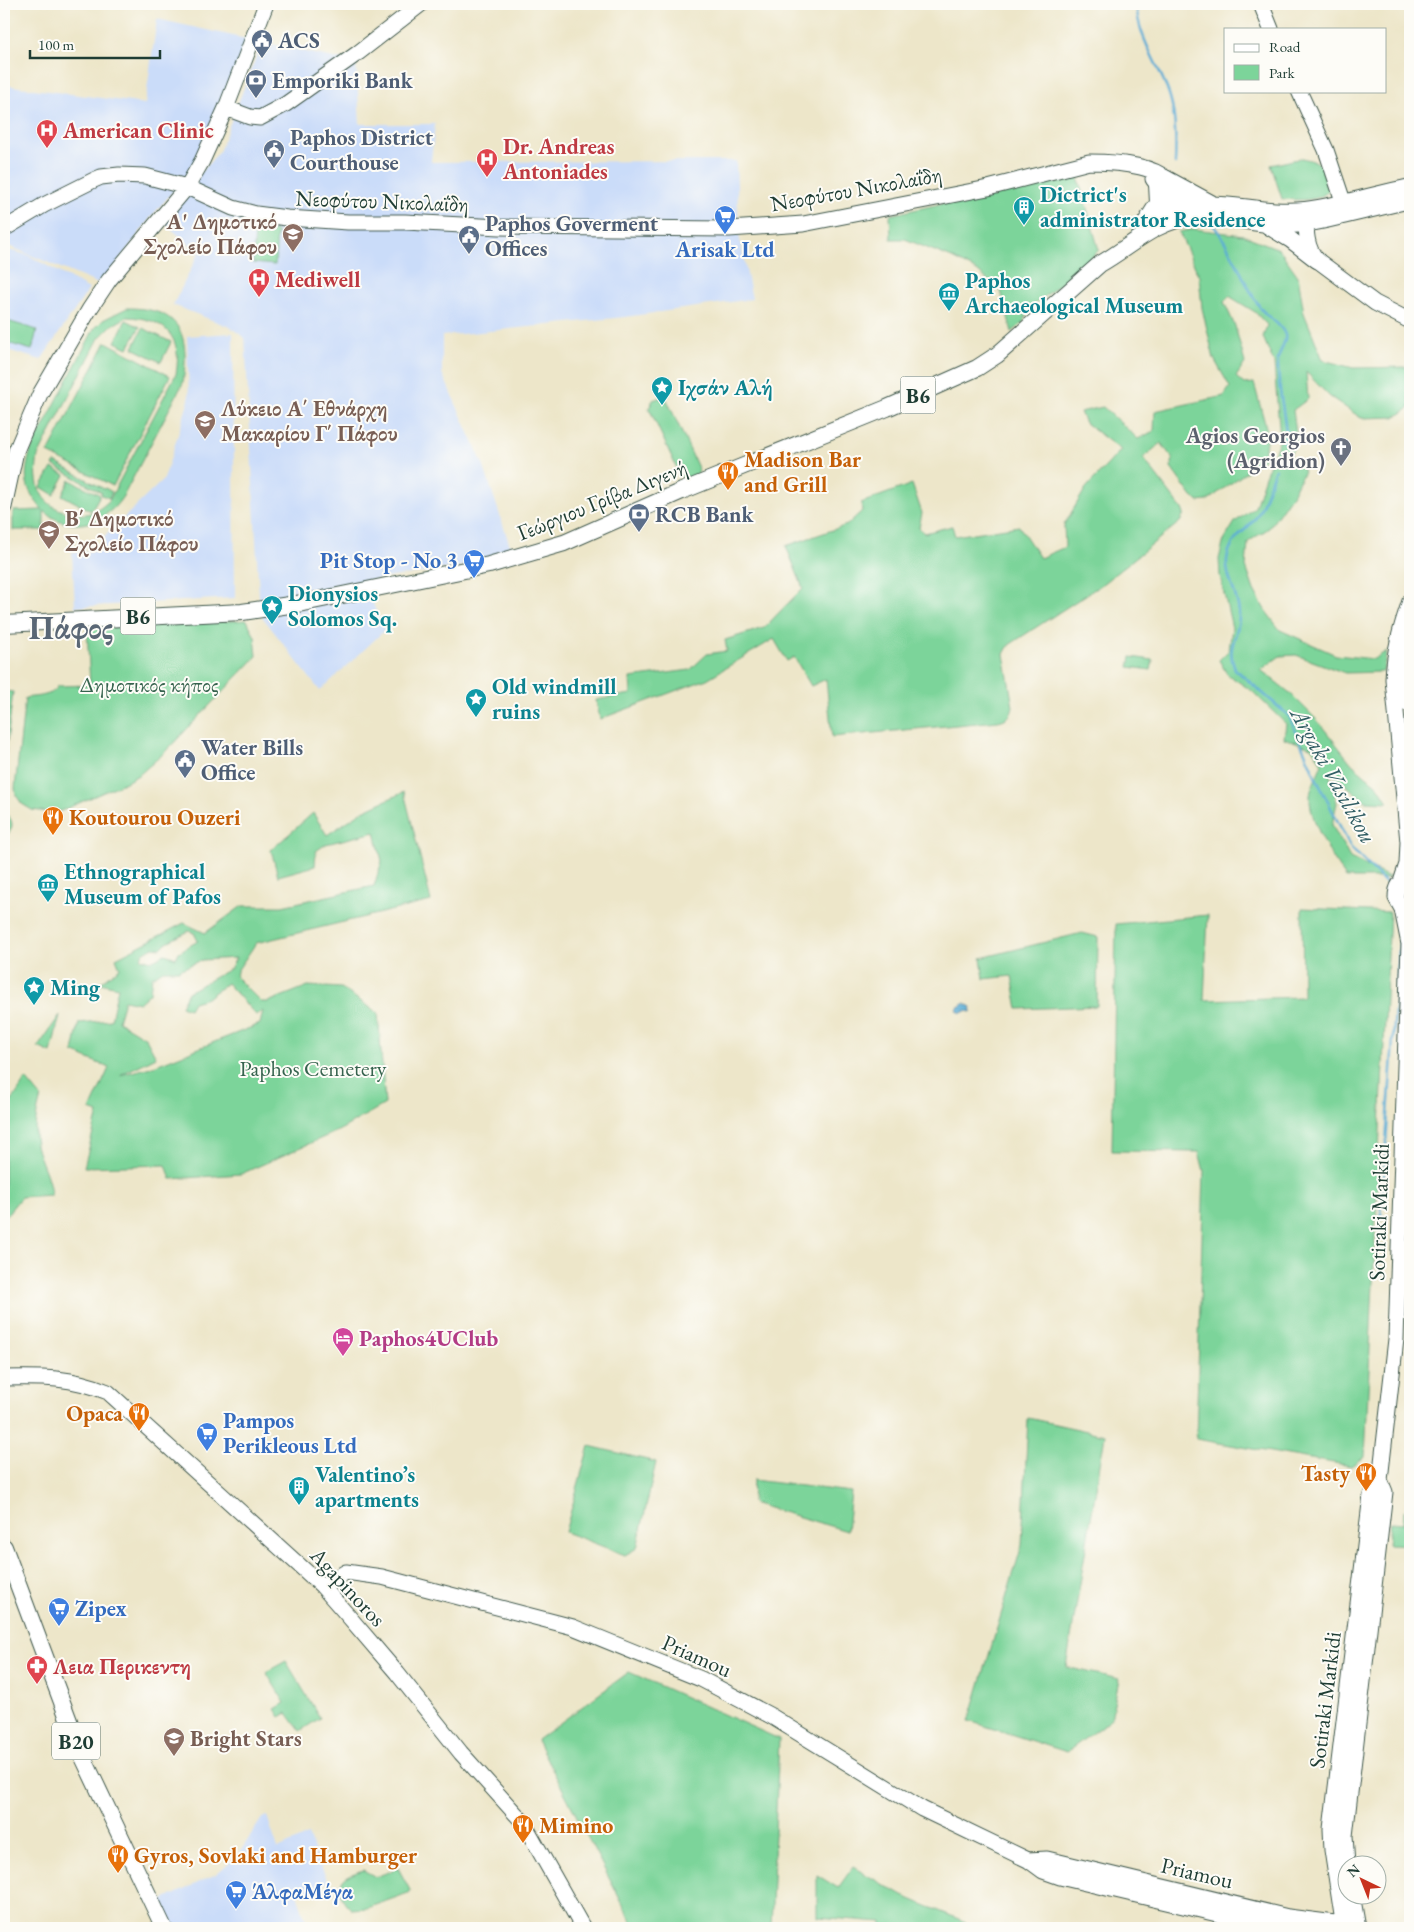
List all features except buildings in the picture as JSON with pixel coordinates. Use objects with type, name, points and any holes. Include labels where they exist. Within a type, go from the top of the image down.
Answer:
[{"type":"main road","points":[[1143,225],[1152,214],[1158,202],[1161,181],[1213,204]]},
{"type":"main road","name":"B6","points":[[1184,212],[1266,224],[1346,208],[1410,187]]},
{"type":"main road","name":"B6","points":[[1346,208],[1410,200]]},
{"type":"main road","name":"B6","points":[[1184,212],[1213,204],[1306,217]]},
{"type":"main road","name":"Γεώργιου Γρίβα Διγενή","points":[[1100,264],[1108,252],[1120,241],[1143,225],[1161,214],[1184,212]]},
{"type":"main road","name":"Γεώργιου Γρίβα Διγενή","points":[[4,624],[242,612],[489,566],[564,543],[682,491],[887,408],[977,368],[997,355],[1100,264],[1144,234],[1184,212]]},
{"type":"main road","points":[[1266,224],[1286,236],[1317,260]]},
{"type":"main road","name":"B20","points":[[4,1547],[83,1759],[164,1928]]},
{"type":"street","points":[[4,507],[16,451],[40,394],[89,310],[109,280],[187,187],[202,161],[226,108],[266,4]]},
{"type":"street","points":[[226,108],[250,117],[260,118],[286,104],[358,53],[421,4]]},
{"type":"street","points":[[1261,4],[1271,28]]},
{"type":"street","points":[[1299,92],[1326,150],[1346,208]]},
{"type":"street","name":"Νεοφύτου Νικολαΐδη","points":[[73,191],[101,177],[119,175],[145,176],[187,187],[233,208],[256,214],[287,218],[500,227],[729,229],[803,224],[988,188],[1090,162],[1104,162],[1144,169],[1161,181],[1184,212]]},
{"type":"street","points":[[4,229],[44,205],[73,191]]},
{"type":"street","points":[[4,237],[73,191]]},
{"type":"street","points":[[1306,217],[1308,246],[1311,254],[1375,304],[1410,322]]},
{"type":"street","name":"Sotiraki Markidi","points":[[1336,1864],[1332,1850],[1333,1805],[1371,1495],[1380,1480],[1403,1339],[1410,942],[1406,911],[1396,898],[1396,892],[1406,880],[1408,842],[1393,680],[1398,637],[1410,601]]},
{"type":"street","points":[[1410,635],[1404,663],[1404,703],[1410,780]]},
{"type":"street","name":"Agapinoros","points":[[4,1378],[66,1379],[108,1392],[322,1586],[397,1673],[461,1753],[523,1822],[583,1928]]},
{"type":"street","name":"Sotiraki Markidi","points":[[1347,1854],[1345,1836],[1385,1492],[1380,1480]]},
{"type":"street","name":"Priamou","points":[[322,1586],[346,1572],[353,1572],[573,1627],[702,1680],[771,1716],[922,1809],[1028,1860],[1042,1871],[1060,1877],[1230,1917],[1290,1928]]},
{"type":"street","name":"Priamou","points":[[1028,1860],[1047,1859],[1308,1920],[1350,1926]]},
{"type":"street","points":[[1308,1920],[1332,1912],[1338,1904]]},
{"type":"street","name":"Sotiraki Markidi","points":[[1346,1904],[1350,1926]]},
{"type":"shaded area","points":[[157,19],[251,40],[192,169],[152,216],[101,285],[4,244],[4,85],[145,104]]},
{"type":"shaded area","points":[[262,42],[356,63],[360,124],[435,124],[431,162],[736,161],[739,235],[752,299],[625,317],[442,336],[442,373],[483,464],[512,552],[458,567],[366,581],[375,609],[385,630],[320,691],[260,614],[245,338],[230,327],[173,305],[199,253],[160,219],[219,152]]},
{"type":"shaded area","points":[[4,249],[28,255],[89,289],[41,360],[4,349]]},
{"type":"shaded area","name":"Λύκειο Α΄ Εθνάρχη Μακαρίου Γ΄ Πάφου","points":[[233,333],[235,598],[75,607],[72,552],[103,551],[103,538],[164,479],[189,400],[187,336]]},
{"type":"shaded area","points":[[267,1816],[278,1849],[308,1835],[328,1882],[297,1894],[308,1926],[301,1928],[174,1928],[161,1901],[216,1874],[238,1855],[262,1818]]},
{"type":"green space","points":[[1302,158],[1319,163],[1325,169],[1332,185],[1328,191],[1317,198],[1304,200],[1282,199],[1271,165]]},
{"type":"green space","points":[[1077,174],[1099,250],[1083,266],[1029,309],[1023,323],[1012,332],[1001,291],[977,271],[952,258],[905,239],[891,239],[890,215]]},
{"type":"green space","points":[[255,229],[277,231],[275,265],[253,263]]},
{"type":"green space","points":[[1194,229],[1243,235],[1279,249],[1298,276],[1304,313],[1323,360],[1353,368],[1410,367],[1410,408],[1395,417],[1361,418],[1329,396],[1306,372],[1308,399],[1293,410],[1297,441],[1286,462],[1298,462],[1304,471],[1292,495],[1269,528],[1248,542],[1246,567],[1254,590],[1265,610],[1280,630],[1336,655],[1374,659],[1387,651],[1383,672],[1345,673],[1296,655],[1280,656],[1261,670],[1290,693],[1317,720],[1352,764],[1378,786],[1388,802],[1365,801],[1329,771],[1337,803],[1332,825],[1350,858],[1391,878],[1346,878],[1322,839],[1313,817],[1310,796],[1322,763],[1311,747],[1284,738],[1286,724],[1252,691],[1227,674],[1219,660],[1229,650],[1232,628],[1220,576],[1219,559],[1224,540],[1235,522],[1255,507],[1280,439],[1274,363],[1263,337],[1267,325],[1255,312],[1229,296],[1224,302],[1235,326],[1245,363],[1236,377],[1244,384],[1254,383],[1267,431],[1264,459],[1207,501],[1199,502],[1192,497],[1171,468],[1173,459],[1161,443],[1143,458],[1182,509],[1184,514],[1180,522],[1101,585],[1009,645],[1004,654],[1013,707],[1010,715],[1006,718],[998,721],[832,737],[826,679],[811,686],[794,657],[787,661],[774,639],[707,679],[600,719],[596,700],[631,694],[630,678],[690,670],[707,654],[727,651],[725,640],[764,628],[803,588],[786,546],[847,525],[862,511],[861,503],[912,484],[922,513],[919,528],[925,533],[952,526],[955,536],[1019,526],[1040,558],[1065,547],[1064,525],[1086,488],[1121,450],[1085,423],[1080,412],[1103,407],[1138,439],[1154,431],[1155,411],[1224,396],[1230,387],[1214,359],[1202,308],[1199,276],[1179,232]]},
{"type":"green space","points":[[127,308],[145,309],[160,313],[170,319],[178,327],[183,338],[185,366],[183,383],[125,493],[109,512],[89,523],[77,524],[55,519],[44,511],[44,530],[13,530],[13,511],[43,510],[32,495],[27,482],[27,467],[31,450],[94,329],[103,320]],"holes":[[[127,317],[140,318],[161,325],[168,332],[176,349],[176,374],[109,501],[97,510],[87,514],[76,514],[60,510],[45,500],[41,493],[37,476],[38,456],[99,338],[111,326]]]},
{"type":"green space","points":[[4,320],[37,330],[32,350],[4,342]]},
{"type":"green space","points":[[126,320],[140,327],[128,348],[115,342]]},
{"type":"green space","points":[[143,328],[171,342],[161,362],[133,348]]},
{"type":"green space","points":[[106,342],[170,376],[113,486],[48,453]]},
{"type":"green space","points":[[661,397],[667,400],[699,470],[695,480],[686,481],[681,477],[649,408],[653,400]]},
{"type":"green space","points":[[55,462],[112,492],[109,498],[53,465]]},
{"type":"green space","points":[[52,468],[65,475],[54,495],[41,487]]},
{"type":"green space","points":[[70,480],[100,495],[91,511],[62,495]]},
{"type":"green space","name":"Δημοτικός κήπος","points":[[247,620],[255,637],[257,656],[164,753],[140,774],[61,811],[32,810],[22,804],[16,795],[15,788],[25,698],[48,694],[56,690],[58,686],[90,685],[87,629]]},
{"type":"green space","points":[[1131,657],[1153,660],[1151,670],[1129,667]]},
{"type":"green space","points":[[4,691],[13,692],[4,768]]},
{"type":"green space","name":"Paphos Cemetery","points":[[404,792],[431,901],[256,943],[237,971],[236,977],[261,1002],[268,1002],[308,986],[341,988],[378,1013],[385,1104],[340,1130],[241,1174],[171,1179],[166,1165],[84,1167],[98,1113],[90,1110],[109,1068],[73,1052],[79,1023],[111,1020],[118,987],[100,983],[120,968],[116,958],[184,923],[205,933],[242,906],[282,906],[374,886],[382,861],[375,832],[326,844],[316,851],[315,866],[278,876],[271,850],[313,813],[327,835],[363,811]],"holes":[[[189,931],[194,933],[198,941],[179,952],[176,958],[165,954],[151,961],[141,958],[143,953],[153,947],[161,948],[167,942]],[[236,958],[230,969],[188,992],[181,1006],[189,1009],[193,1002],[207,998],[227,983],[256,1015],[263,1011],[260,1024],[151,1067],[120,1075],[156,1057],[146,1038],[118,1021],[124,1000],[139,1003],[150,993],[152,977],[163,970],[179,970],[202,960]]]},
{"type":"green space","points":[[4,813],[10,818],[12,825],[10,832],[4,837]]},
{"type":"green space","points":[[1302,908],[1390,912],[1365,1457],[1351,1466],[1196,1439],[1204,1171],[1199,1152],[1112,1151],[1116,924],[1208,915],[1204,1000],[1303,997]]},
{"type":"green space","points":[[1082,933],[1098,937],[1097,1006],[1018,1009],[1012,976],[984,979],[981,958]]},
{"type":"green space","points":[[60,1015],[51,1053],[38,1047]]},
{"type":"green space","points":[[26,1079],[41,1097],[36,1120],[35,1139],[49,1182],[51,1195],[21,1197],[4,1218],[4,1113]]},
{"type":"green space","points":[[1028,1418],[1105,1435],[1066,1667],[1119,1679],[1111,1719],[1067,1752],[969,1721],[1022,1545]]},
{"type":"green space","points":[[589,1446],[656,1462],[637,1548],[625,1555],[565,1532]]},
{"type":"green space","points":[[753,1480],[851,1492],[847,1531],[752,1503]]},
{"type":"green space","points":[[1404,1510],[1410,1511],[1410,1545],[1388,1544],[1390,1522],[1403,1523]]},
{"type":"green space","points":[[286,1661],[320,1718],[300,1731],[287,1713],[280,1717],[275,1709],[285,1703],[266,1672]]},
{"type":"green space","points":[[629,1672],[779,1739],[771,1928],[635,1928],[537,1740]]},
{"type":"green space","points":[[853,1867],[903,1896],[966,1922],[968,1928],[882,1928],[882,1922],[817,1917],[817,1875],[838,1888]]},
{"type":"green space","points":[[398,1868],[411,1892],[367,1908],[351,1909],[345,1903],[340,1887],[341,1883],[348,1876],[363,1870],[376,1877]]},
{"type":"water","points":[[965,1003],[972,1007],[971,1012],[958,1012],[957,1008]]},
{"type":"waterway","name":"Argaki Vasilikou","points":[[1136,4],[1141,29],[1165,82],[1171,102],[1175,129],[1175,164]]},
{"type":"waterway","name":"Argaki Vasilikou","points":[[1214,226],[1228,246],[1255,300],[1262,310],[1278,324],[1285,335],[1278,360],[1286,433],[1284,442]]},
{"type":"waterway","name":"Argaki Vasilikou","points":[[1275,469],[1257,516],[1231,546],[1228,553],[1228,574],[1239,609],[1237,630],[1231,654],[1232,661],[1235,669],[1289,716],[1318,782],[1351,848],[1386,883]]},
{"type":"waterway","name":"Argaki Vasilikou","points":[[1381,1219],[1400,935]]},
{"type":"place","name":"ACS","points":[[262,59]]},
{"type":"place","name":"Emporiki Bank","points":[[256,99]]},
{"type":"place","name":"American Clinic","points":[[47,149]]},
{"type":"place","name":"Paphos District Courthouse","points":[[274,169]]},
{"type":"place","name":"Dr. Andreas Antoniades","points":[[487,178]]},
{"type":"place","name":"Dictrict's administrator Residence","points":[[1024,226]]},
{"type":"place","name":"Arisak Ltd","points":[[725,235]]},
{"type":"place","name":"Α' Δημοτικό Σχολείο Πάφου","points":[[293,253]]},
{"type":"place","name":"Paphos Goverment Offices","points":[[469,255]]},
{"type":"place","name":"Mediwell","points":[[259,298]]},
{"type":"place","name":"Paphos Archaeological Museum","points":[[949,312]]},
{"type":"place","name":"Ιχσάν Αλή","points":[[662,406]]},
{"type":"place","name":"Λύκειο Α΄ Εθνάρχη Μακαρίου Γ΄ Πάφου","points":[[205,440]]},
{"type":"place","name":"Agios Georgios (Agridion)","points":[[1341,467]]},
{"type":"place","name":"Madison Bar and Grill","points":[[728,491]]},
{"type":"place","name":"RCB Bank","points":[[639,533]]},
{"type":"place","name":"Β΄ Δημοτικό Σχολείο Πάφου","points":[[49,550]]},
{"type":"place","name":"Pit Stop - No 3","points":[[474,579]]},
{"type":"place","name":"Dionysios Solomos Sq.","points":[[272,625]]},
{"type":"place","name":"Old windmill ruins","points":[[476,718]]},
{"type":"place","name":"Water Bills Office","points":[[185,779]]},
{"type":"place","name":"Koutourou Ouzeri","points":[[53,836]]},
{"type":"place","name":"Ethnographical Museum of Pafos","points":[[48,903]]},
{"type":"place","name":"Ming","points":[[34,1006]]},
{"type":"place","name":"Paphos4UClub","points":[[343,1357]]},
{"type":"place","name":"Opaca","points":[[139,1432]]},
{"type":"place","name":"Pampos Perikleous Ltd","points":[[207,1452]]},
{"type":"place","name":"Tasty","points":[[1366,1492]]},
{"type":"place","name":"Valentino’s apartments","points":[[299,1506]]},
{"type":"place","name":"Zipex","points":[[59,1627]]},
{"type":"place","name":"Λεια Περικεντη","points":[[37,1685]]},
{"type":"place","name":"Bright Stars","points":[[174,1757]]},
{"type":"place","name":"Mimino","points":[[523,1844]]},
{"type":"place","name":"Gyros, Sovlaki and Hamburger","points":[[118,1874]]},
{"type":"place","name":"ΆλφαΜέγα","points":[[236,1910]]},
{"type":"district","name":"Πάφος","points":[[71,628]]}]
